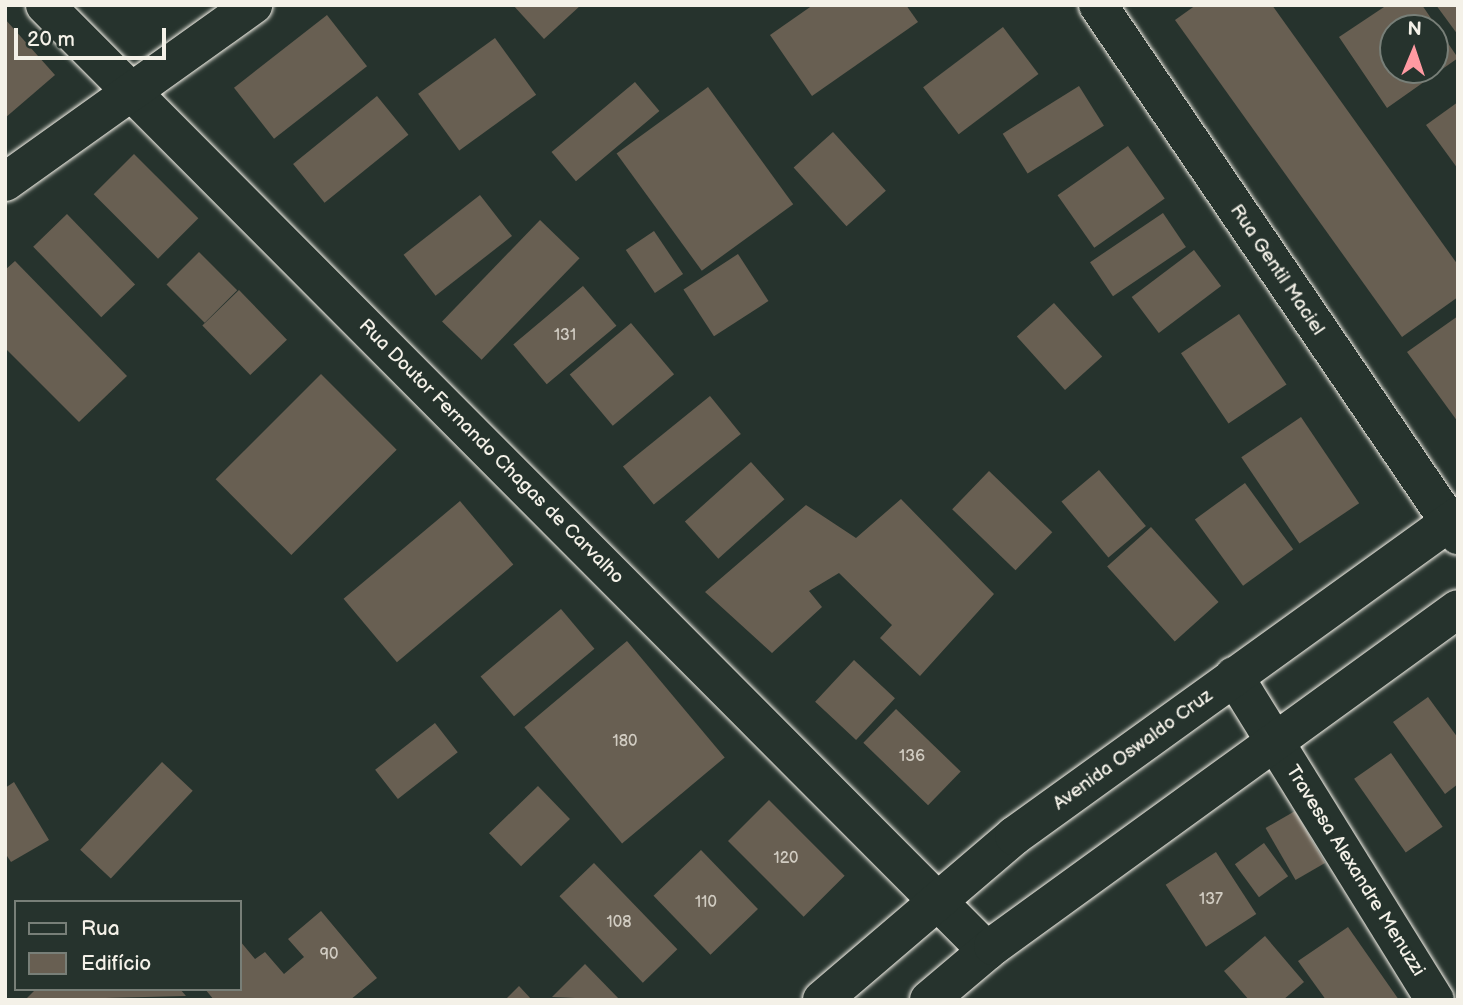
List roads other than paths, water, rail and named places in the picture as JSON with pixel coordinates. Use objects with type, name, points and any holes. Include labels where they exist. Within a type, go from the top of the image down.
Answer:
[{"type":"street","name":"Rua Doutor Fernando Chagas de Carvalho","points":[[45,5],[987,951]]},
{"type":"street","points":[[5,182],[253,5]]},
{"type":"street","name":"Rua Gentil Maciel","points":[[1098,5],[1455,525]]},
{"type":"street","name":"Avenida Oswaldo Cruz","points":[[822,1000],[936,900],[1234,676],[1455,525]]},
{"type":"street","points":[[929,1000],[987,951],[1458,609]]},
{"type":"street","name":"Travessa Alexandre Menuzzi","points":[[1234,676],[1435,1000]]}]
